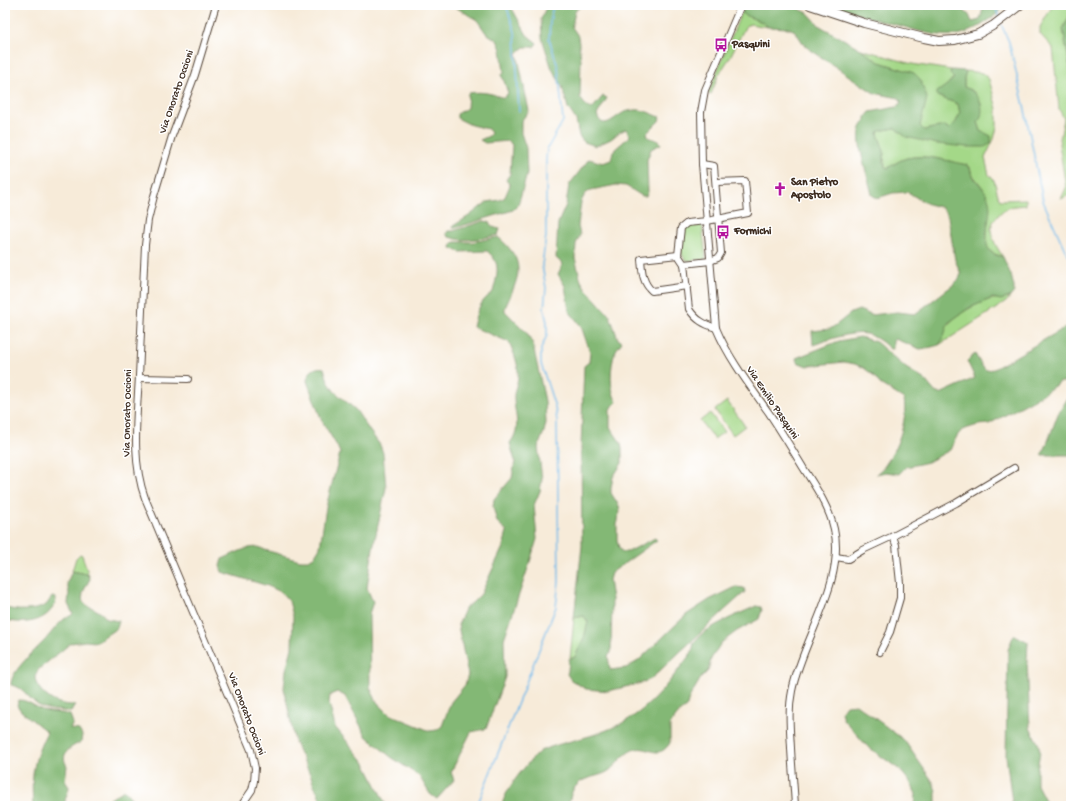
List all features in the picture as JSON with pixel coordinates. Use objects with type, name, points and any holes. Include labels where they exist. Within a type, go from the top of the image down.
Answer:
[{"type":"street","name":"Via Onorato Occioni","points":[[216,5],[195,75],[172,136],[148,220],[145,245],[137,451],[140,481],[146,498],[251,750],[255,768],[254,781],[249,795],[242,806]]},
{"type":"street","name":"Via Emilio Pasquini","points":[[742,5],[705,90],[701,112],[702,164],[716,328],[722,342],[738,369],[770,415],[826,505],[834,529],[836,543],[836,557],[830,582],[796,672],[791,692],[789,718],[795,806]]},
{"type":"street","points":[[810,5],[864,23],[939,41],[955,40],[978,34],[994,26],[1020,5]]},
{"type":"street","points":[[684,264],[718,258],[721,253],[714,166],[702,164]]},
{"type":"street","points":[[716,182],[745,181],[748,213],[707,221],[687,223],[681,228],[678,255],[684,264],[689,309],[701,322],[716,328]]},
{"type":"street","points":[[678,255],[641,259],[643,275],[645,282],[652,291],[686,286]]},
{"type":"street","points":[[139,378],[188,379]]},
{"type":"street","points":[[836,557],[848,559],[867,547],[894,536],[956,503],[1014,468]]},
{"type":"street","points":[[880,652],[890,632],[900,598],[900,583],[894,536]]},
{"type":"green space","points":[[452,5],[510,5],[527,35],[537,43],[534,47],[524,47],[517,53],[529,111],[521,121],[521,133],[526,148],[527,174],[518,205],[513,210],[455,228],[453,228],[453,226],[487,202],[500,200],[505,197],[510,185],[506,180],[510,174],[512,145],[509,141],[485,143],[480,140],[489,136],[491,133],[488,129],[471,125],[457,118],[457,114],[467,108],[468,93],[477,92],[505,97],[508,93],[501,76],[504,72],[501,49],[497,40],[486,33],[477,20]]},
{"type":"green space","points":[[547,5],[582,5],[575,11],[572,27],[578,36],[581,60],[580,98],[587,107],[592,109],[603,96],[607,98],[597,115],[603,123],[610,121],[625,112],[634,110],[644,111],[660,117],[659,121],[647,133],[648,137],[659,141],[661,144],[651,149],[647,160],[648,192],[646,196],[642,196],[626,186],[616,185],[591,190],[585,194],[581,202],[578,226],[580,235],[576,244],[575,258],[581,281],[586,289],[610,316],[618,339],[622,342],[613,358],[611,378],[614,397],[617,402],[610,409],[610,427],[621,443],[622,449],[622,463],[613,477],[611,488],[611,493],[619,506],[620,512],[617,519],[617,540],[619,548],[622,552],[628,552],[655,538],[657,540],[611,573],[609,580],[612,599],[611,653],[608,656],[610,670],[626,668],[638,661],[686,615],[709,600],[736,587],[744,588],[745,592],[651,679],[642,683],[608,691],[586,689],[571,680],[567,674],[569,659],[575,657],[584,638],[588,622],[584,616],[574,618],[582,546],[581,447],[584,366],[589,362],[590,352],[581,326],[569,311],[565,286],[558,274],[563,264],[556,258],[558,223],[566,205],[569,185],[589,159],[603,163],[611,160],[613,151],[630,136],[626,129],[611,139],[596,146],[584,142],[579,136],[576,120],[568,108],[562,86],[552,69],[542,38],[541,19]]},
{"type":"green space","points":[[834,5],[961,5],[962,9],[969,15],[972,22],[980,20],[984,5],[1004,5],[1004,7],[988,21],[975,29],[961,34],[948,35],[921,32],[867,17]]},
{"type":"green space","points":[[1053,5],[1071,5],[1071,13],[1063,29],[1071,74],[1071,194],[1061,199],[1066,188],[1059,144],[1064,119],[1059,109],[1053,48],[1040,34],[1040,27]]},
{"type":"green space","points":[[749,6],[795,7],[808,13],[820,26],[861,49],[879,62],[914,73],[920,79],[927,98],[920,126],[924,130],[945,126],[949,129],[956,122],[960,113],[958,104],[937,96],[937,92],[954,78],[950,74],[951,70],[966,71],[964,87],[972,91],[979,98],[982,110],[978,122],[981,131],[991,136],[991,143],[985,147],[937,144],[906,137],[895,128],[879,131],[878,134],[884,151],[885,167],[888,168],[907,158],[929,157],[967,165],[970,168],[972,175],[988,197],[990,207],[987,235],[988,248],[995,255],[1003,257],[1011,275],[1014,287],[1014,292],[1010,297],[1001,300],[993,298],[969,308],[948,323],[943,339],[939,345],[928,348],[920,349],[895,339],[893,341],[893,349],[890,349],[873,336],[860,333],[840,336],[813,345],[812,331],[830,329],[851,313],[859,310],[871,315],[897,312],[915,314],[953,285],[959,279],[961,274],[955,260],[948,217],[944,210],[940,207],[928,204],[907,192],[893,193],[877,198],[872,195],[861,151],[861,128],[870,112],[897,107],[901,102],[899,98],[874,93],[805,46],[795,31],[789,28],[768,27],[762,22],[744,15],[742,11]]},
{"type":"green space","points":[[742,11],[745,15],[762,22],[768,27],[750,24],[745,27],[730,57],[718,76],[711,94],[708,93]]},
{"type":"green space","points":[[1071,13],[1071,74],[1063,29]]},
{"type":"green space","points":[[861,49],[912,64],[951,70],[950,74],[954,77],[937,96],[958,104],[960,113],[956,122],[949,129],[945,126],[924,130],[920,127],[914,73],[879,62]]},
{"type":"green space","points":[[966,71],[982,73],[989,79],[997,109],[997,127],[994,139],[985,158],[989,175],[994,180],[999,199],[1026,199],[1026,205],[1013,206],[1006,209],[999,214],[992,224],[991,230],[993,237],[1003,257],[992,253],[987,247],[983,188],[972,174],[970,167],[967,165],[929,157],[914,157],[899,161],[888,168],[885,167],[884,151],[878,134],[879,131],[895,128],[906,137],[913,138],[981,131],[978,122],[974,92],[964,87]]},
{"type":"green space","points":[[484,221],[489,222],[493,227],[500,229],[498,235],[480,239],[461,240],[449,237],[446,234],[448,231],[453,231]]},
{"type":"green space","points":[[702,223],[706,259],[686,261],[681,253],[683,231],[689,226]]},
{"type":"green space","points":[[498,237],[514,255],[517,262],[517,278],[505,311],[526,332],[532,341],[545,401],[546,423],[538,447],[542,479],[540,491],[534,505],[537,539],[504,639],[505,677],[486,729],[471,732],[451,772],[454,780],[437,799],[430,794],[419,776],[391,757],[366,736],[345,696],[337,692],[330,695],[329,703],[335,727],[365,763],[385,803],[385,806],[324,806],[295,743],[284,688],[286,670],[292,648],[293,616],[289,601],[281,592],[268,586],[222,572],[220,566],[222,559],[255,547],[300,560],[308,560],[314,557],[320,547],[326,507],[340,453],[322,421],[307,381],[312,370],[324,368],[328,381],[334,391],[356,410],[380,445],[383,453],[386,488],[373,548],[367,588],[373,602],[369,614],[370,688],[377,702],[389,714],[430,731],[437,730],[442,726],[451,702],[465,685],[468,675],[458,625],[466,607],[481,594],[503,547],[507,531],[497,522],[493,507],[494,499],[512,478],[515,461],[510,443],[514,437],[517,425],[514,395],[518,379],[516,359],[509,342],[473,327],[479,307],[493,292],[497,275],[497,265],[495,260],[487,251],[460,252],[451,248],[452,243],[455,242],[473,242]]},
{"type":"green space","points":[[1010,297],[1006,302],[939,345],[948,325],[956,317],[983,302]]},
{"type":"green space","points":[[1068,326],[1071,326],[1071,455],[1041,455],[1045,449],[1058,414],[1069,396],[1069,385],[1064,382],[1060,382],[1040,396],[989,424],[978,425],[962,430],[957,436],[950,450],[928,462],[906,467],[899,474],[886,472],[876,474],[888,461],[897,444],[903,426],[905,408],[904,399],[880,384],[873,375],[864,368],[855,364],[844,362],[807,366],[797,362],[796,358],[839,341],[860,337],[876,342],[906,368],[925,380],[935,392],[940,394],[975,378],[967,361],[975,354],[986,370],[994,369]]},
{"type":"green space","points":[[727,401],[745,426],[733,435],[715,410]]},
{"type":"green space","points":[[710,413],[724,432],[714,439],[700,421]]},
{"type":"green space","points":[[80,554],[82,555],[90,579],[87,574],[72,571],[76,558]]},
{"type":"green space","points":[[72,571],[87,574],[90,579],[84,589],[82,597],[86,605],[102,613],[107,619],[119,621],[117,628],[96,642],[85,641],[71,643],[39,669],[36,674],[35,678],[37,685],[42,692],[56,702],[75,705],[71,712],[42,707],[16,686],[11,685],[15,673],[25,660],[65,618],[73,614],[68,604],[69,593],[67,583]]},
{"type":"green space","points":[[52,597],[56,598],[56,603],[42,618],[30,622],[5,620],[5,607],[14,610],[37,609],[46,605]]},
{"type":"green space","points":[[756,606],[761,607],[762,610],[759,619],[737,631],[721,643],[711,659],[708,671],[701,678],[689,698],[687,706],[677,715],[670,725],[670,743],[666,748],[658,752],[646,749],[636,749],[628,752],[606,773],[580,782],[573,790],[568,806],[502,806],[507,792],[512,784],[523,769],[540,751],[607,730],[634,716],[655,698],[674,676],[692,652],[694,643],[704,632]]},
{"type":"green space","points":[[584,616],[588,622],[584,638],[575,657],[570,659],[574,618]]},
{"type":"green space","points":[[1015,635],[1028,642],[1027,660],[1030,728],[1038,743],[1040,751],[1037,770],[1037,785],[1048,806],[1006,806],[1012,802],[1006,756],[1008,650]]},
{"type":"green space","points":[[19,700],[26,701],[45,711],[70,715],[73,723],[70,729],[79,730],[82,735],[81,742],[70,748],[64,757],[67,766],[65,781],[69,787],[65,806],[33,806],[32,786],[34,768],[42,742],[47,732],[21,711],[17,705]]},
{"type":"green space","points":[[856,704],[904,740],[933,782],[936,791],[936,806],[915,806],[916,794],[910,782],[900,770],[867,746],[843,719],[841,712],[846,705]]},
{"type":"green space","points":[[124,790],[133,800],[121,806],[99,806]]},
{"type":"waterway","points":[[506,5],[515,32],[519,111]]},
{"type":"waterway","points":[[477,806],[556,607],[559,581],[557,421],[555,407],[541,364],[541,349],[547,335],[547,322],[544,309],[546,288],[542,265],[546,236],[546,160],[547,149],[563,121],[558,67],[549,39],[553,5]]},
{"type":"waterway","points":[[995,5],[999,18]]},
{"type":"waterway","points":[[1001,24],[1009,42],[1025,110],[1043,201],[1065,250],[1071,259]]},
{"type":"place","name":"Pasquini","points":[[721,45]]},
{"type":"place","name":"San Pietro Apostolo","points":[[780,189]]},
{"type":"place","name":"Formichi","points":[[723,232]]}]
